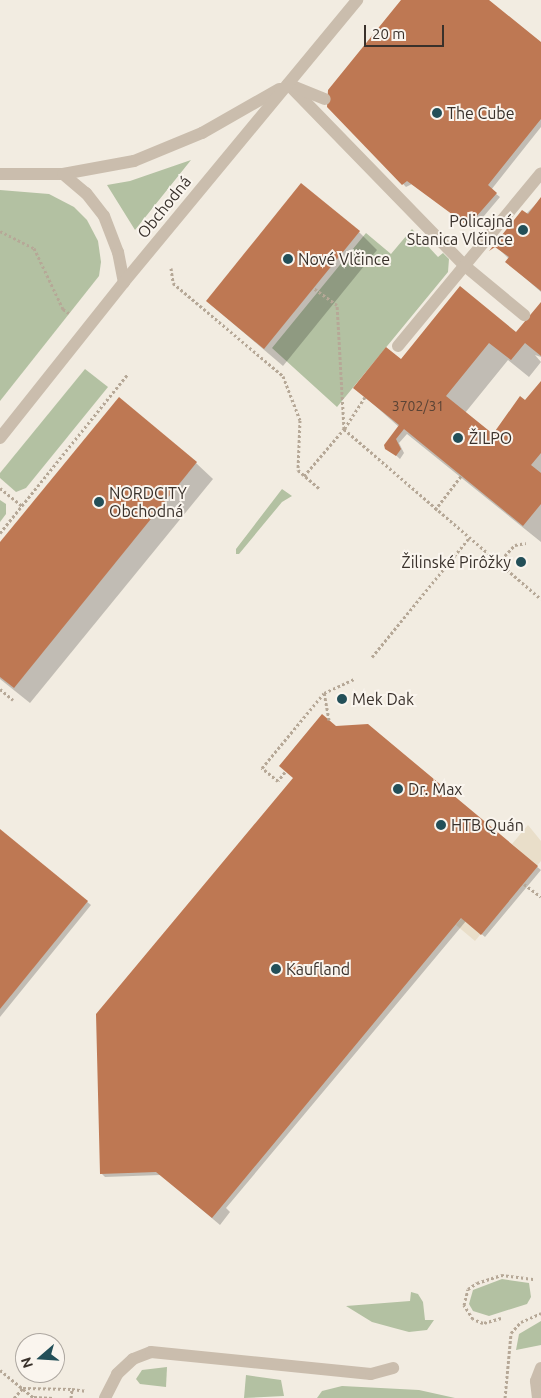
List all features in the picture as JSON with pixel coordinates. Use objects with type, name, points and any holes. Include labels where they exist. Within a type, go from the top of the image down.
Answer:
[{"type":"street","name":"Obchodná","points":[[0,438],[124,282],[357,0]]},
{"type":"street","points":[[0,174],[63,174],[134,160],[167,148],[288,84],[325,99]]},
{"type":"street","points":[[288,84],[465,266],[524,315]]},
{"type":"street","points":[[398,346],[541,173]]},
{"type":"street","points":[[63,174],[86,193],[104,216],[118,252],[124,282]]},
{"type":"street","points":[[105,1398],[117,1374],[133,1359],[151,1352],[371,1374],[393,1368]]},
{"type":"street","points":[[538,1398],[536,1381],[541,1368]]},
{"type":"path","points":[[0,231],[34,248],[63,309],[69,313]]},
{"type":"path","points":[[171,268],[173,283],[283,376],[300,420],[298,470],[319,488]]},
{"type":"path","points":[[314,288],[337,305],[344,429],[435,510],[541,600]]},
{"type":"path","points":[[0,533],[127,374]]},
{"type":"path","points":[[304,476],[344,429],[365,397]]},
{"type":"path","points":[[435,510],[461,476]]},
{"type":"path","points":[[0,488],[22,506]]},
{"type":"path","points":[[372,657],[469,538]]},
{"type":"path","points":[[498,563],[515,545],[526,543]]},
{"type":"path","points":[[285,772],[278,781],[262,768],[324,693],[354,679]]},
{"type":"path","points":[[0,689],[12,700]]},
{"type":"path","points":[[324,693],[329,720]]},
{"type":"path","points":[[524,884],[541,897]]},
{"type":"path","points":[[501,1318],[483,1323],[473,1320],[464,1305],[468,1290],[477,1283],[502,1275],[535,1279]]},
{"type":"path","points":[[505,1398],[511,1333],[521,1322],[541,1313]]},
{"type":"path","points":[[0,1370],[34,1397],[54,1398]]},
{"type":"path","points":[[14,1398],[23,1388],[72,1389]]},
{"type":"green space","points":[[191,160],[135,230],[107,185],[130,181]]},
{"type":"green space","points":[[0,190],[49,194],[74,207],[87,220],[98,241],[101,262],[99,276],[0,401]]},
{"type":"green space","points":[[412,229],[438,257],[443,253],[449,259],[448,272],[337,407],[272,348],[366,233],[391,254]]},
{"type":"green space","points":[[85,369],[108,387],[26,488],[16,492],[0,478],[0,473]]},
{"type":"green space","points":[[282,489],[292,496],[282,502],[239,554],[236,554],[236,549]]},
{"type":"green space","points":[[0,500],[6,504],[6,514],[0,522]]},
{"type":"green space","points":[[502,1279],[529,1283],[531,1297],[527,1304],[489,1316],[473,1311],[469,1304],[473,1290]]},
{"type":"green space","points":[[411,1292],[418,1294],[423,1302],[425,1320],[434,1320],[427,1330],[409,1332],[372,1322],[346,1306],[410,1301]]},
{"type":"green space","points":[[541,1321],[541,1345],[516,1350],[519,1334]]},
{"type":"green space","points":[[167,1367],[166,1387],[140,1384],[136,1379],[142,1370]]},
{"type":"green space","points":[[246,1375],[281,1380],[284,1396],[244,1398]]},
{"type":"green space","points":[[342,1386],[419,1390],[455,1398],[317,1398],[322,1391]]},
{"type":"shaded area","points":[[528,825],[541,841],[541,861],[475,941],[456,925],[519,850],[512,844]]},
{"type":"building","name":"The Cube","points":[[401,0],[489,0],[541,42],[541,119],[488,185],[497,193],[468,226],[407,181],[402,185],[327,107],[328,90]]},
{"type":"building","name":"Nové Vlčince","points":[[301,183],[360,231],[264,349],[206,301]]},
{"type":"building","name":"Policajná Stanica Vlčince","points":[[541,197],[541,291],[505,262],[509,257],[495,247],[489,251],[522,210],[528,214]]},
{"type":"building","points":[[460,286],[516,332],[541,302],[541,356],[525,343],[511,360],[489,343],[446,396],[493,434],[520,396],[525,400],[541,381],[541,453],[531,465],[541,473],[541,504],[523,526],[404,429],[396,439],[401,449],[396,456],[385,449],[384,445],[399,425],[353,388],[386,347],[401,359]]},
{"type":"building","name":"NORDCITY Obchodná","points":[[119,397],[197,462],[14,688],[0,677],[0,542]]},
{"type":"building","name":"Kaufland","points":[[322,714],[336,726],[368,724],[538,866],[481,935],[461,918],[212,1218],[156,1172],[100,1174],[96,1014],[293,778],[279,766]]},
{"type":"building","points":[[0,829],[88,901],[0,1009]]},
{"type":"place","name":"The Cube","points":[[437,113]]},
{"type":"place","name":"Policajná Stanica Vlčince","points":[[523,230]]},
{"type":"place","name":"Nové Vlčince","points":[[288,259]]},
{"type":"place","name":"ŽILPO","points":[[458,438]]},
{"type":"place","name":"NORDCITY Obchodná","points":[[99,502]]},
{"type":"place","name":"Žilinské Pirôžky","points":[[521,562]]},
{"type":"place","name":"Mek Dak","points":[[342,699]]},
{"type":"place","name":"Dr. Max","points":[[398,789]]},
{"type":"place","name":"HTB Quán","points":[[441,825]]},
{"type":"place","name":"Kaufland","points":[[276,969]]}]
